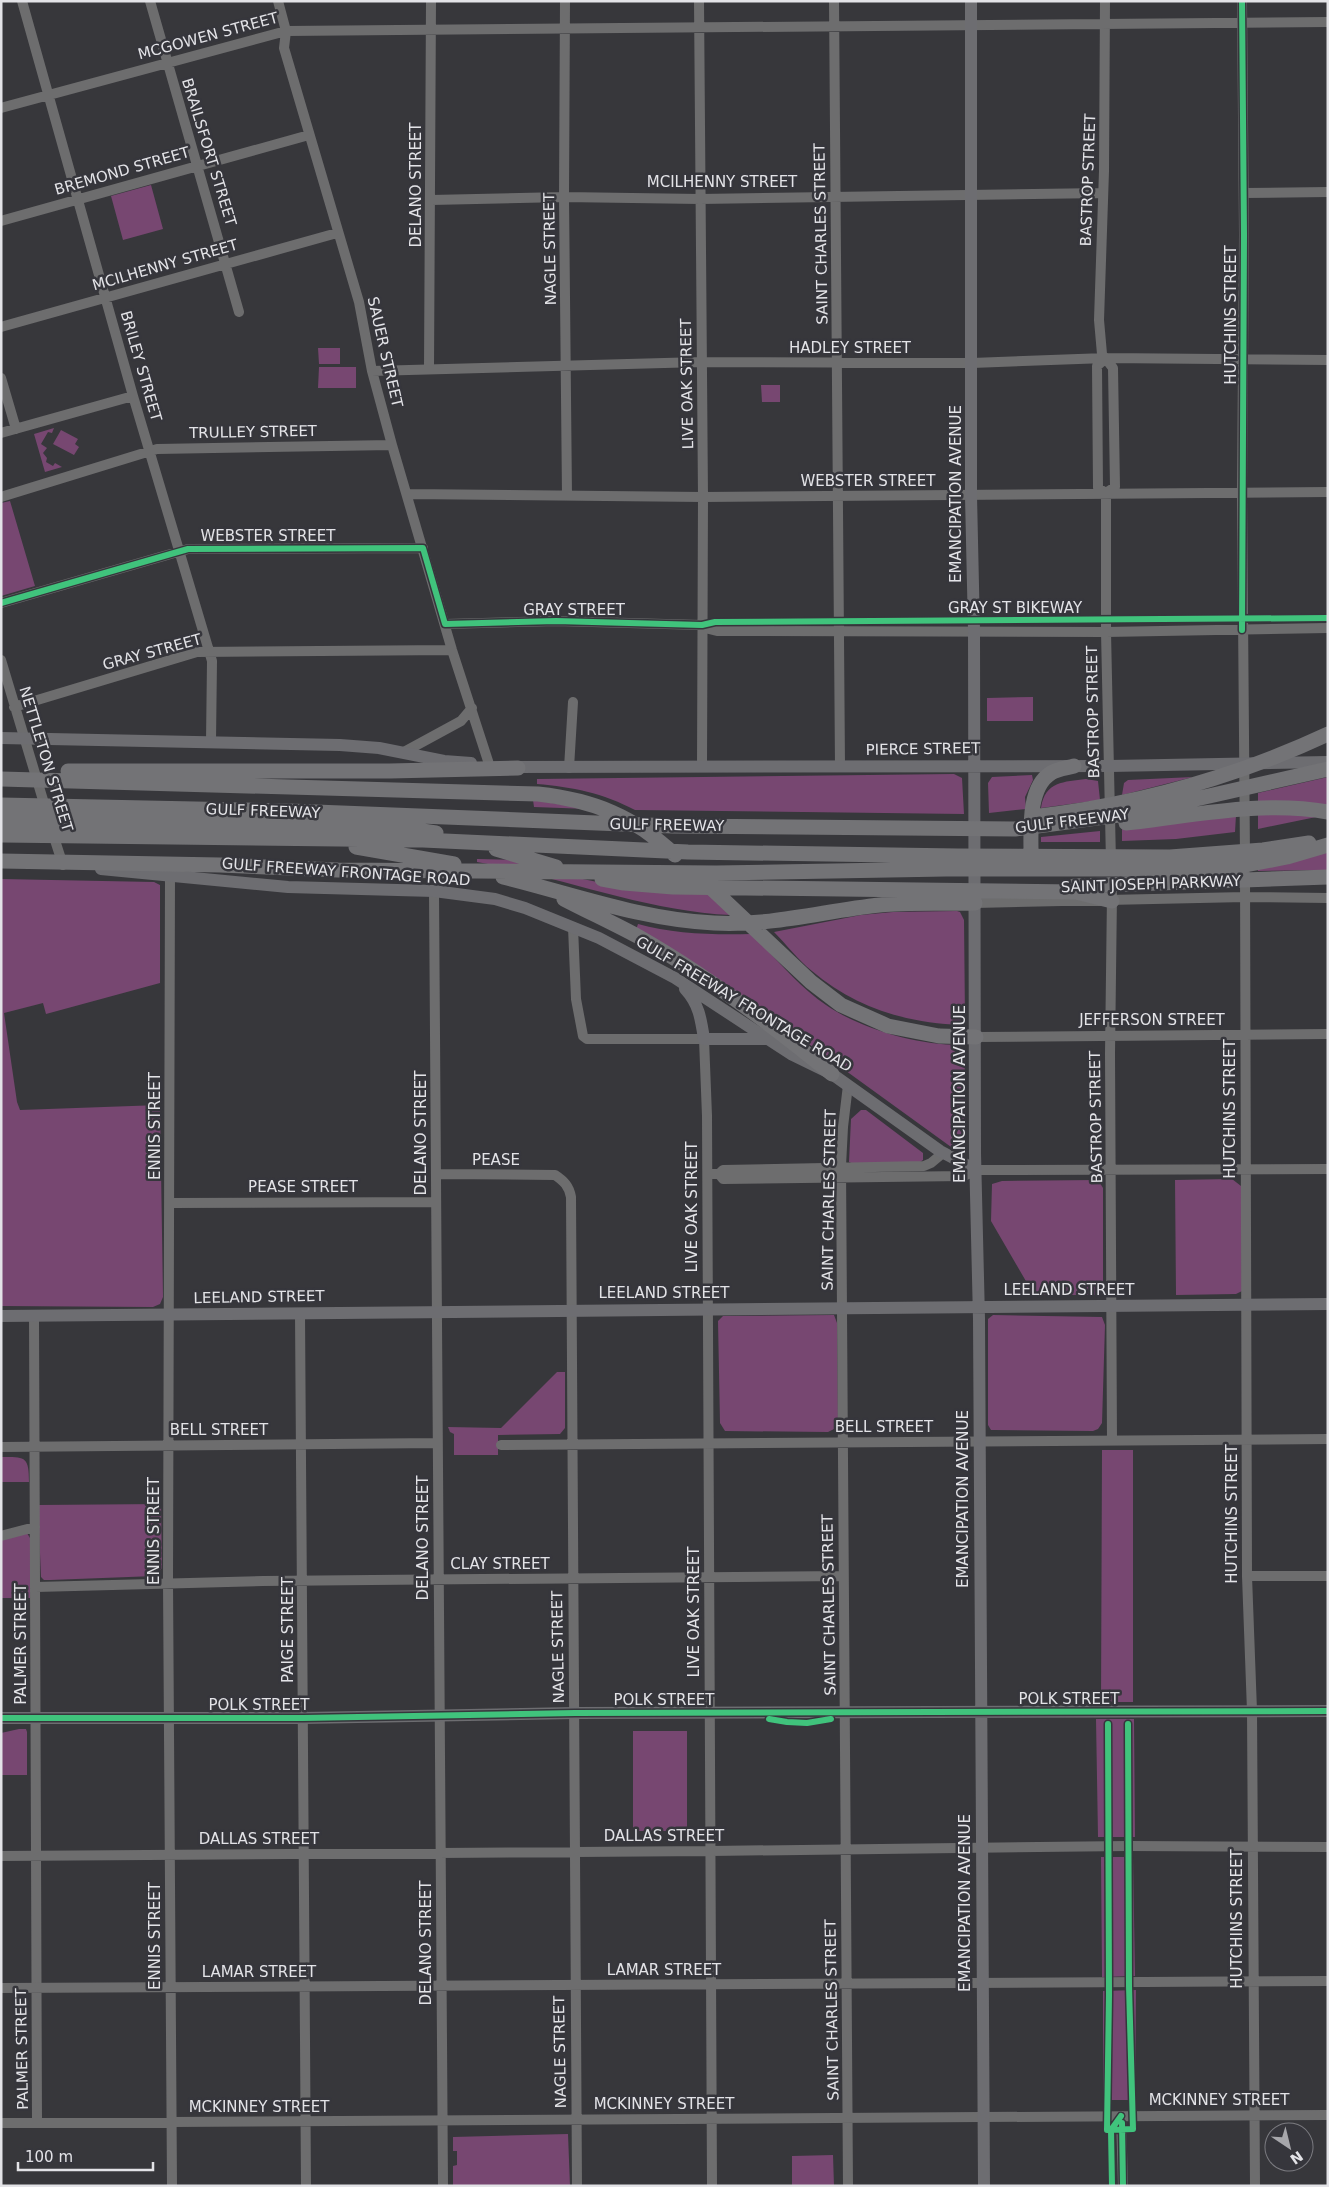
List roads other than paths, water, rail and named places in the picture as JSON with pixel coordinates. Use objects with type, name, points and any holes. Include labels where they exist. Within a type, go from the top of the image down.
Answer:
[{"type":"highway","points":[[923,829],[1051,815],[1135,801],[1236,771],[1296,749],[1328,734]]},
{"type":"highway","points":[[1019,892],[1030,883],[1033,803],[1036,791],[1041,782],[1052,772],[1074,766]]},
{"type":"highway","points":[[1,779],[518,768]]},
{"type":"highway","name":"GULF FREEWAY","points":[[1,835],[97,822],[290,811],[673,826],[1015,829],[1134,813],[1328,769]]},
{"type":"highway","points":[[1,772],[519,793],[560,796],[584,802],[634,821],[658,839],[811,982],[841,1004],[865,1017],[888,1026],[939,1036],[976,1036]]},
{"type":"highway","name":"GULF FREEWAY","points":[[1,805],[97,822],[315,840],[423,840],[688,852],[922,856],[1170,857],[1263,850],[1328,839]]},
{"type":"highway","points":[[1015,829],[1120,824],[1255,808],[1285,808],[1328,812]]},
{"type":"highway","name":"GULF FREEWAY","points":[[1,820],[402,828],[447,835],[594,877],[624,883],[673,887],[975,897]]},
{"type":"highway","points":[[315,840],[425,858],[650,914],[682,921],[714,924],[755,924],[882,905],[1019,892],[1076,892],[1112,901]]},
{"type":"highway","points":[[1,863],[220,865],[338,870],[716,873],[1207,868],[1240,866],[1270,861],[1328,845]]},
{"type":"highway","points":[[716,873],[780,880],[1029,886],[1146,885],[1328,877]]},
{"type":"highway","points":[[533,885],[656,948],[776,1029],[832,1074]]},
{"type":"main road","name":"EMANCIPATION AVENUE","points":[[971,1],[971,496],[974,630],[976,1170],[982,1847],[981,1983],[984,2186]]},
{"type":"main road","points":[[1,738],[340,745],[404,752],[444,761],[518,768]]},
{"type":"main road","name":"PIERCE STREET","points":[[518,768],[1110,766],[1243,762],[1328,762]]},
{"type":"main road","name":"GULF FREEWAY FRONTAGE ROAD","points":[[1,863],[63,865],[288,887],[434,891],[495,899],[525,908],[573,927],[633,955],[675,978],[792,1054],[832,1074],[943,1153],[976,1170]]},
{"type":"main road","points":[[675,978],[694,999],[699,1011],[704,1039],[767,1038]]},
{"type":"main road","name":"LEELAND STREET","points":[[1,1316],[1328,1304]]},
{"type":"main road","name":"POLK STREET","points":[[1,1718],[303,1718],[574,1713],[1328,1710]]},
{"type":"street","name":"BRILEY STREET","points":[[22,1],[133,396],[212,661],[211,742]]},
{"type":"street","name":"BRAILSFORT STREET","points":[[150,1],[239,312]]},
{"type":"street","name":"SAUER STREET","points":[[278,1],[286,31],[284,48],[337,233],[359,302],[372,371],[392,445],[408,494],[452,650],[490,764]]},
{"type":"street","name":"DELANO STREET","points":[[430,368],[431,1]]},
{"type":"street","name":"NAGLE STREET","points":[[565,1],[566,496]]},
{"type":"street","name":"LIVE OAK STREET","points":[[699,1],[703,497],[702,767]]},
{"type":"street","name":"SAINT CHARLES STREET","points":[[834,1],[840,766]]},
{"type":"street","name":"BASTROP STREET","points":[[1105,1],[1103,193],[1099,320],[1102,354],[1114,368],[1115,487],[1106,493]]},
{"type":"street","name":"HUTCHINS STREET","points":[[1242,1],[1244,193],[1242,630],[1245,897],[1247,1576],[1252,1711],[1251,1847],[1255,2186]]},
{"type":"street","name":"MCGOWEN STREET","points":[[1,108],[286,31],[432,28],[972,26],[1328,22]]},
{"type":"street","name":"BREMOND STREET","points":[[1,221],[198,165],[309,136]]},
{"type":"street","points":[[1244,193],[1328,192]]},
{"type":"street","name":"MCILHENNY STREET","points":[[431,200],[564,197],[700,199],[1103,193]]},
{"type":"street","name":"MCILHENNY STREET","points":[[1,327],[337,233]]},
{"type":"street","name":"BASTROP STREET","points":[[1106,358],[1097,366],[1098,488],[1106,493]]},
{"type":"street","name":"HADLEY STREET","points":[[372,371],[701,362],[972,363],[1106,358],[1328,360]]},
{"type":"street","points":[[1,378],[16,429]]},
{"type":"street","points":[[1,433],[133,396]]},
{"type":"street","name":"TRULLEY STREET","points":[[1,497],[166,448],[392,445]]},
{"type":"street","name":"WEBSTER STREET","points":[[408,494],[703,497],[1328,492]]},
{"type":"street","name":"BASTROP STREET","points":[[1106,493],[1106,632],[1112,901],[1110,1035],[1112,1441]]},
{"type":"street","name":"WEBSTER STREET","points":[[1,603],[188,549],[423,548]]},
{"type":"street","name":"GRAY STREET","points":[[445,624],[556,621],[702,625],[709,630],[717,631],[974,630],[1106,632],[1328,628]]},
{"type":"street","name":"GRAY STREET","points":[[14,707],[197,652],[452,650]]},
{"type":"street","name":"NETTLETON STREET","points":[[1,660],[63,865]]},
{"type":"street","points":[[569,768],[574,702]]},
{"type":"street","points":[[404,752],[461,721],[472,708]]},
{"type":"street","name":"ENNIS STREET","points":[[170,876],[168,1582],[172,2186]]},
{"type":"street","name":"DELANO STREET","points":[[434,891],[443,2186]]},
{"type":"street","name":"SAINT JOSEPH PARKWAY","points":[[975,897],[1112,901],[1245,897],[1328,898]]},
{"type":"street","points":[[573,927],[576,999],[583,1036],[587,1038],[704,1039]]},
{"type":"street","name":"JEFFERSON STREET","points":[[976,1036],[1328,1034]]},
{"type":"street","name":"LIVE OAK STREET","points":[[704,1039],[707,1174],[712,2186]]},
{"type":"street","name":"SAINT CHARLES STREET","points":[[848,1085],[841,1166],[848,2186]]},
{"type":"street","points":[[719,1174],[723,1170],[841,1166],[924,1166],[932,1163],[943,1153]]},
{"type":"street","points":[[707,1174],[719,1174],[723,1178],[964,1176],[976,1170],[1328,1168]]},
{"type":"street","name":"PEASE","points":[[436,1174],[555,1175]]},
{"type":"street","name":"NAGLE STREET","points":[[555,1175],[564,1182],[569,1189],[571,1197],[573,1310],[574,1985],[577,2186]]},
{"type":"street","name":"PEASE STREET","points":[[170,1203],[436,1202]]},
{"type":"street","name":"PAIGE STREET","points":[[300,1313],[306,2186]]},
{"type":"street","name":"PALMER STREET","points":[[34,1316],[37,2122]]},
{"type":"street","name":"BELL STREET","points":[[501,1445],[1328,1439]]},
{"type":"street","name":"BELL STREET","points":[[1,1447],[437,1444]]},
{"type":"street","points":[[1,1536],[35,1527]]},
{"type":"street","name":"CLAY STREET","points":[[36,1587],[168,1582],[302,1580],[843,1576]]},
{"type":"street","points":[[1247,1576],[1328,1576]]},
{"type":"street","name":"DALLAS STREET","points":[[1,1856],[711,1851],[982,1847],[1328,1847]]},
{"type":"street","name":"LAMAR STREET","points":[[1,1988],[1328,1981]]},
{"type":"street","name":"MCKINNEY STREET","points":[[1,2123],[1328,2115]]},
{"type":"street","points":[[1122,2116],[1122,2186]]}]
